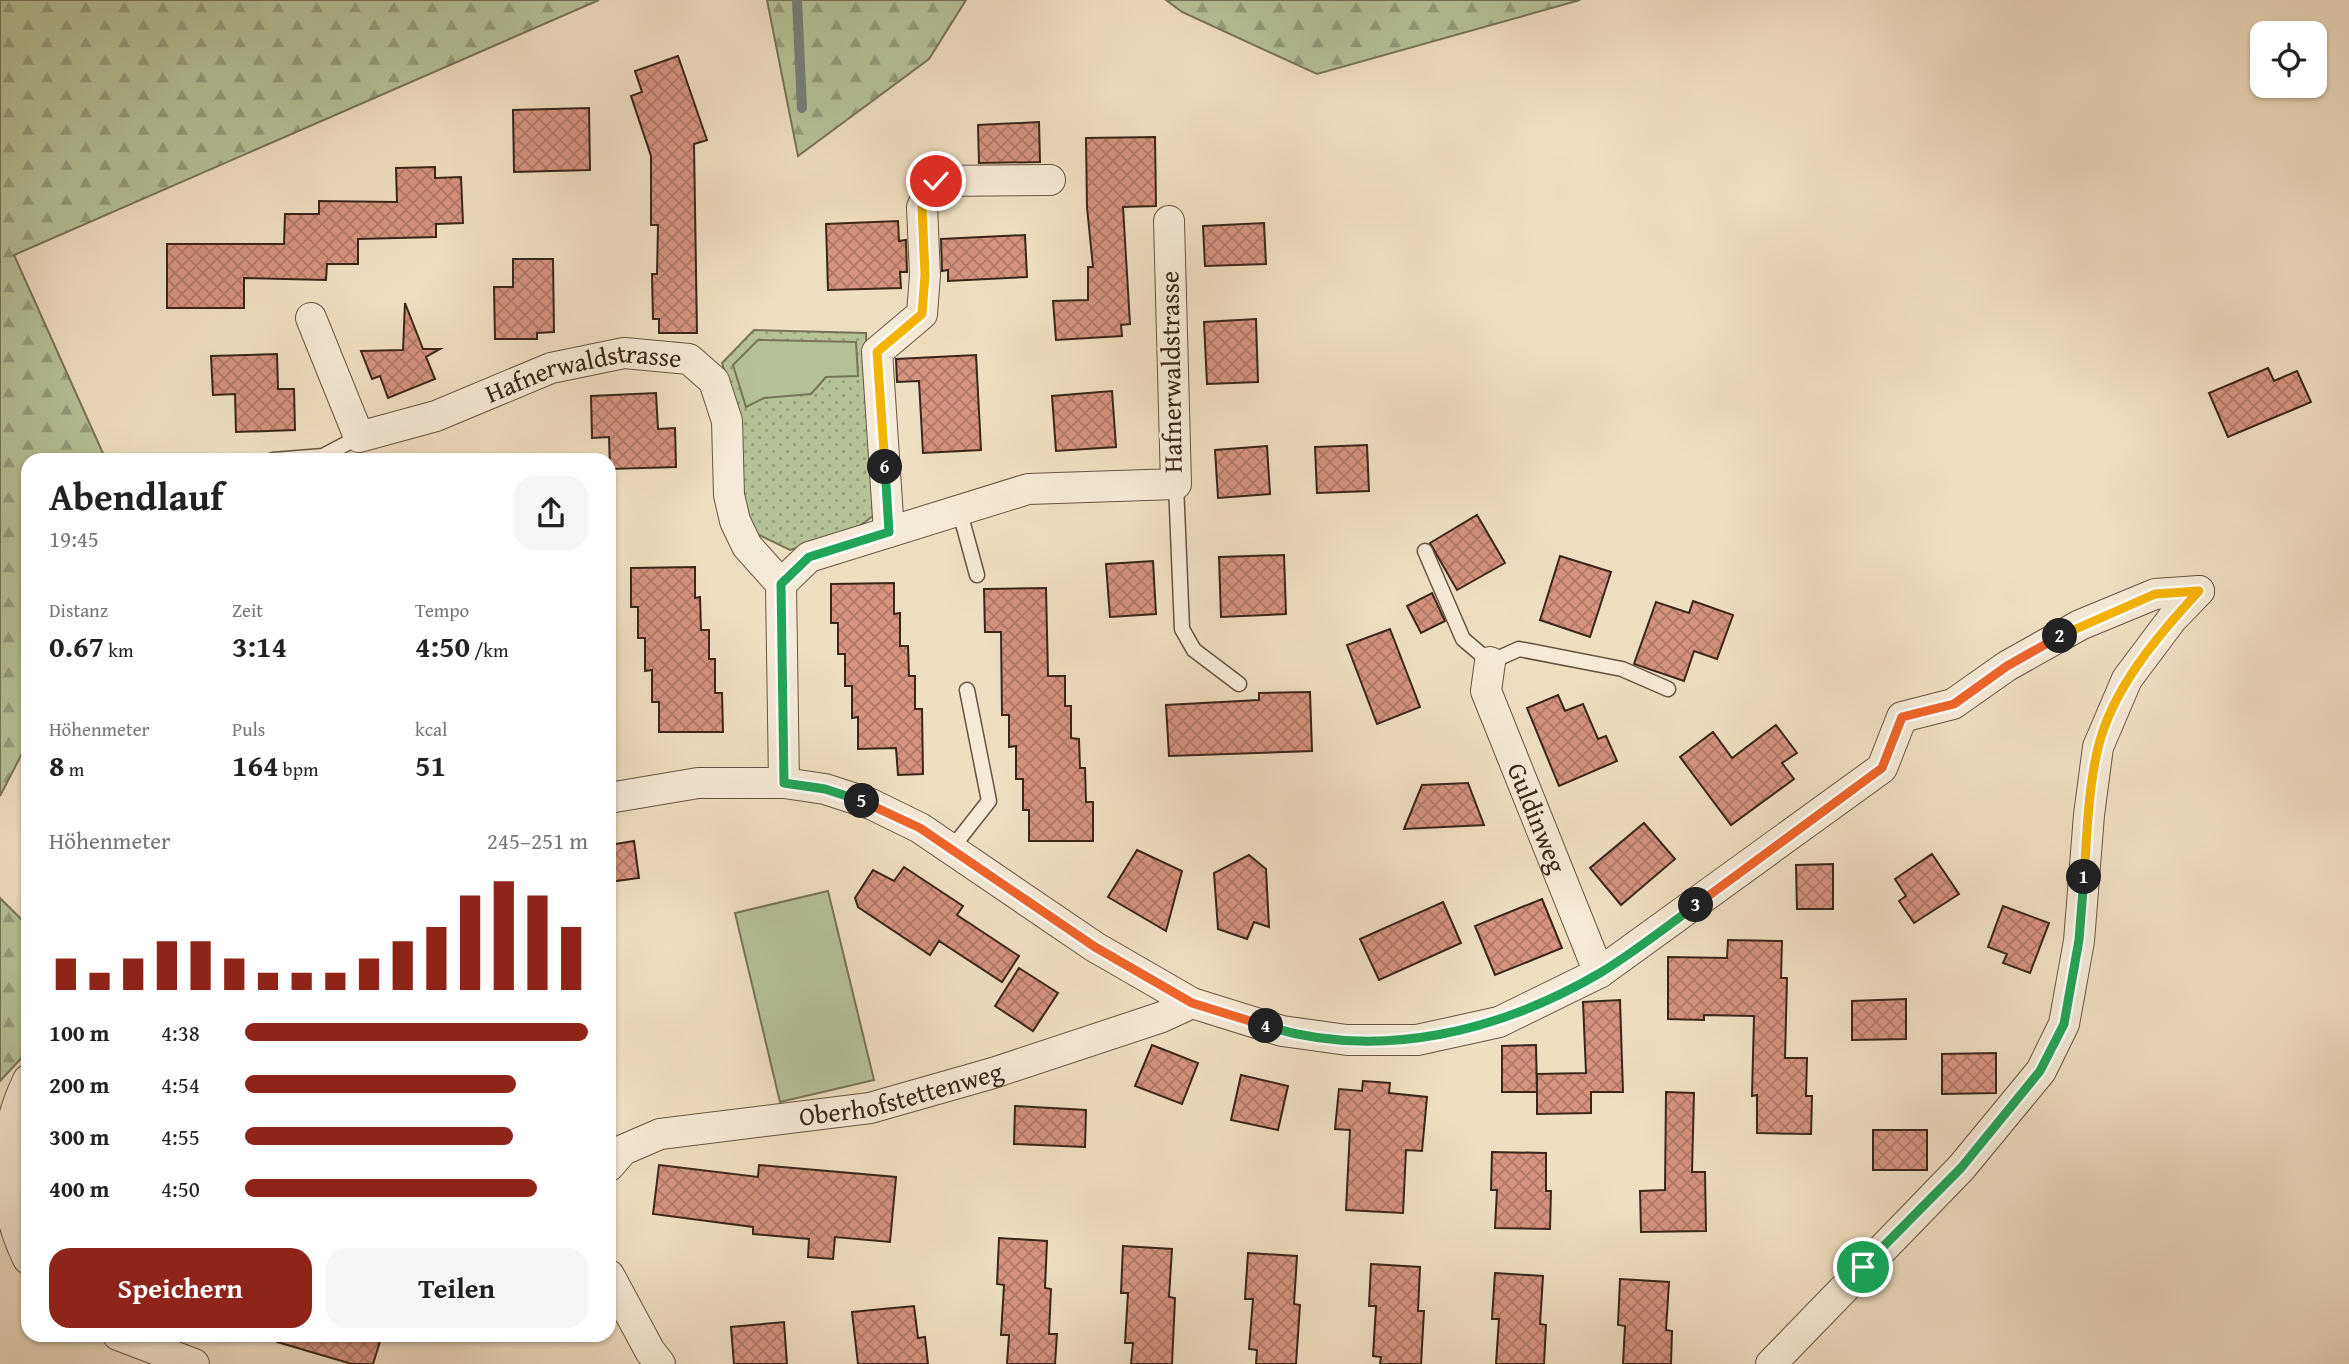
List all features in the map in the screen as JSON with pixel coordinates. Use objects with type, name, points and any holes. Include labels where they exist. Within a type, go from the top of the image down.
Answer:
[{"type":"street","points":[[889,532],[877,352],[922,314],[925,275],[922,207],[936,181],[1050,180]]},
{"type":"street","name":"Hafnerwaldstrasse","points":[[359,437],[436,416],[551,368],[624,353],[689,359],[714,381],[727,421],[729,495],[735,521],[747,546],[781,584],[809,557],[1028,489],[1176,484],[1169,221]]},
{"type":"street","points":[[311,318],[359,437]]},
{"type":"street","points":[[781,584],[784,783]]},
{"type":"street","points":[[616,797],[698,783],[784,783],[825,789],[872,804],[920,828],[1095,947],[1192,1003],[1282,1031],[1347,1040],[1417,1040],[1499,1021],[1599,973],[1882,768],[1902,717],[1954,704],[2007,666],[2080,625],[2155,594],[2199,591],[2172,619],[2127,679],[2098,747],[2088,815],[2079,940],[2064,1024],[2040,1071],[1961,1168],[1771,1364]]},
{"type":"street","name":"Guldinweg","points":[[1490,662],[1486,691],[1599,973]]},
{"type":"street","name":"Oberhofstettenweg","points":[[616,1158],[623,1150],[660,1134],[870,1108],[1006,1069],[1161,1017],[1192,1003]]},
{"type":"street","points":[[21,1094],[10,1116],[1,1167],[9,1219],[21,1244]]},
{"type":"street","points":[[616,1288],[650,1351],[660,1364]]},
{"type":"street","points":[[136,1342],[194,1364]]},
{"type":"lane","points":[[329,453],[359,437]]},
{"type":"lane","points":[[1176,484],[1182,629],[1194,650],[1239,684]]},
{"type":"lane","points":[[959,509],[977,575]]},
{"type":"lane","points":[[1425,551],[1463,639],[1490,662],[1519,649],[1622,669],[1668,689]]},
{"type":"lane","points":[[952,848],[989,801],[967,690]]},
{"type":"green space","points":[[0,0],[599,0],[14,255],[103,453],[21,453],[21,756],[0,796]]},
{"type":"green space","points":[[767,0],[966,0],[929,59],[798,156]]},
{"type":"green space","points":[[1166,0],[1580,0],[1317,74],[1182,12]]},
{"type":"green space","points":[[754,330],[866,333],[873,516],[850,533],[790,550],[751,531],[742,505],[740,419],[722,363]]},
{"type":"green space","points":[[758,340],[856,342],[858,376],[826,377],[811,394],[764,398],[746,407],[733,365]]},
{"type":"green space","points":[[828,891],[874,1080],[780,1102],[735,913]]},
{"type":"green space","points":[[0,898],[21,919],[21,1058],[0,1081]]},
{"type":"building","points":[[678,56],[707,140],[694,144],[697,333],[659,333],[659,319],[653,319],[652,274],[657,274],[658,225],[651,225],[651,156],[631,96],[642,92],[635,71]]},
{"type":"building","points":[[589,108],[590,170],[514,172],[513,110]]},
{"type":"building","points":[[1039,122],[1040,162],[979,163],[978,125]]},
{"type":"building","points":[[1155,137],[1156,206],[1123,207],[1130,324],[1121,325],[1122,336],[1056,340],[1053,301],[1088,300],[1088,267],[1093,267],[1087,207],[1086,138]]},
{"type":"building","points":[[435,167],[435,178],[461,177],[463,223],[436,224],[436,237],[358,239],[358,264],[327,264],[326,280],[244,278],[244,308],[167,308],[167,244],[284,244],[285,214],[319,214],[319,201],[397,202],[396,168]]},
{"type":"building","points":[[898,221],[899,241],[906,240],[907,272],[900,272],[901,288],[828,290],[826,224]]},
{"type":"building","points":[[1264,223],[1266,264],[1205,266],[1203,226]]},
{"type":"building","points":[[1025,235],[1027,277],[948,281],[948,270],[942,271],[941,239]]},
{"type":"building","points":[[513,259],[553,259],[554,332],[537,333],[537,339],[495,339],[494,287],[513,287]]},
{"type":"building","points":[[405,303],[423,349],[440,349],[426,357],[435,379],[388,398],[380,376],[372,379],[361,351],[403,350]]},
{"type":"building","points":[[1256,319],[1258,382],[1207,384],[1204,322]]},
{"type":"building","points":[[277,354],[278,389],[294,389],[295,430],[236,432],[235,394],[213,395],[211,356]]},
{"type":"building","points":[[976,355],[981,450],[923,453],[919,381],[897,382],[896,359]]},
{"type":"building","points":[[2268,368],[2274,381],[2297,371],[2311,402],[2228,437],[2209,393]]},
{"type":"building","points":[[1112,391],[1116,447],[1056,451],[1052,396]]},
{"type":"building","points":[[656,393],[658,429],[675,428],[676,467],[616,469],[616,453],[610,453],[609,437],[592,438],[591,396]]},
{"type":"building","points":[[1367,445],[1369,491],[1317,493],[1315,447]]},
{"type":"building","points":[[1267,446],[1270,494],[1218,498],[1215,450]]},
{"type":"building","points":[[1477,515],[1505,563],[1457,590],[1430,543]]},
{"type":"building","points":[[1284,555],[1286,614],[1221,617],[1219,557]]},
{"type":"building","points":[[1560,556],[1611,572],[1590,637],[1540,620]]},
{"type":"building","points":[[1153,561],[1156,614],[1110,617],[1106,564]]},
{"type":"building","points":[[695,567],[695,598],[700,597],[701,630],[709,630],[709,659],[715,659],[715,693],[722,693],[723,732],[659,732],[659,702],[652,702],[652,670],[645,671],[645,638],[638,638],[638,607],[631,607],[631,568]]},
{"type":"building","points":[[894,583],[894,614],[900,613],[900,646],[908,646],[909,676],[915,676],[915,709],[922,709],[923,774],[898,775],[896,748],[858,749],[858,717],[852,718],[852,686],[845,686],[845,654],[838,654],[838,623],[831,623],[831,584]]},
{"type":"building","points":[[1046,588],[1048,676],[1065,676],[1065,706],[1071,706],[1071,738],[1079,739],[1080,768],[1085,768],[1086,802],[1093,802],[1093,841],[1029,841],[1029,810],[1023,810],[1023,779],[1016,779],[1016,746],[1009,747],[1009,715],[1002,715],[1001,632],[985,632],[984,589]]},
{"type":"building","points":[[1432,593],[1445,621],[1421,633],[1407,606]]},
{"type":"building","points":[[1693,601],[1733,615],[1717,659],[1694,651],[1684,681],[1634,664],[1656,602],[1689,613]]},
{"type":"building","points":[[1390,629],[1420,707],[1377,724],[1347,645]]},
{"type":"building","points":[[1310,692],[1312,751],[1169,756],[1166,705],[1259,700],[1259,693]]},
{"type":"building","points":[[1558,695],[1565,711],[1583,704],[1598,739],[1606,736],[1617,761],[1559,786],[1527,708]]},
{"type":"building","points":[[1776,725],[1797,753],[1782,763],[1794,779],[1731,825],[1680,757],[1713,732],[1732,758]]},
{"type":"building","points":[[1468,783],[1484,825],[1404,829],[1422,785]]},
{"type":"building","points":[[1644,823],[1675,859],[1621,905],[1590,868]]},
{"type":"building","points":[[634,841],[639,878],[616,881],[616,844]]},
{"type":"building","points":[[1137,850],[1182,871],[1166,931],[1108,897]]},
{"type":"building","points":[[1932,854],[1959,894],[1914,923],[1899,901],[1906,896],[1895,879]]},
{"type":"building","points":[[1249,855],[1266,869],[1269,927],[1254,922],[1247,939],[1218,929],[1214,873]]},
{"type":"building","points":[[1833,864],[1833,909],[1797,909],[1796,865]]},
{"type":"building","points":[[904,867],[963,906],[957,915],[1019,956],[1002,982],[939,941],[930,955],[858,907],[855,898],[873,870],[894,881]]},
{"type":"building","points":[[1542,899],[1562,948],[1495,975],[1475,926]]},
{"type":"building","points":[[1443,902],[1461,943],[1379,980],[1360,939]]},
{"type":"building","points":[[2003,906],[2049,923],[2030,973],[2003,963],[2007,954],[1988,947]]},
{"type":"building","points":[[1728,940],[1782,941],[1781,978],[1787,978],[1785,1058],[1807,1058],[1806,1096],[1812,1096],[1811,1134],[1757,1133],[1757,1095],[1752,1096],[1754,1016],[1704,1015],[1704,1020],[1668,1019],[1668,957],[1727,958]]},
{"type":"building","points":[[1019,968],[1058,993],[1033,1031],[995,1006]]},
{"type":"building","points":[[1906,999],[1906,1039],[1852,1040],[1852,1001]]},
{"type":"building","points":[[1620,1000],[1623,1092],[1591,1092],[1591,1113],[1537,1114],[1537,1074],[1586,1073],[1583,1002]]},
{"type":"building","points":[[1152,1045],[1198,1063],[1182,1104],[1135,1086]]},
{"type":"building","points":[[1536,1045],[1537,1092],[1502,1092],[1502,1046]]},
{"type":"building","points":[[1996,1053],[1996,1093],[1942,1094],[1942,1054]]},
{"type":"building","points":[[1241,1075],[1288,1086],[1278,1130],[1231,1120]]},
{"type":"building","points":[[1363,1081],[1390,1083],[1389,1093],[1427,1097],[1422,1151],[1406,1150],[1403,1213],[1346,1210],[1350,1130],[1335,1129],[1339,1089],[1362,1091]]},
{"type":"building","points":[[1666,1092],[1694,1093],[1692,1172],[1705,1172],[1706,1231],[1641,1232],[1640,1191],[1665,1190]]},
{"type":"building","points":[[1015,1106],[1086,1110],[1085,1147],[1014,1144]]},
{"type":"building","points":[[1873,1130],[1927,1130],[1927,1170],[1873,1170]]},
{"type":"building","points":[[1492,1152],[1546,1153],[1546,1191],[1551,1191],[1550,1229],[1495,1228],[1497,1190],[1491,1190]]},
{"type":"building","points":[[659,1165],[758,1177],[759,1165],[896,1177],[890,1242],[835,1237],[833,1259],[808,1257],[809,1239],[753,1234],[753,1227],[653,1214]]},
{"type":"building","points":[[999,1238],[1047,1241],[1045,1288],[1051,1289],[1049,1334],[1057,1334],[1055,1364],[1007,1364],[1009,1335],[1001,1335],[1004,1285],[997,1284]]},
{"type":"building","points":[[1123,1246],[1172,1249],[1169,1297],[1175,1298],[1172,1364],[1131,1364],[1133,1343],[1125,1343],[1128,1293],[1121,1293]]},
{"type":"building","points":[[1248,1253],[1297,1256],[1294,1304],[1300,1305],[1296,1364],[1256,1364],[1257,1350],[1249,1349],[1253,1299],[1245,1299]]},
{"type":"building","points":[[1371,1264],[1420,1267],[1418,1311],[1424,1311],[1421,1364],[1380,1364],[1381,1357],[1373,1356],[1376,1306],[1369,1306]]},
{"type":"building","points":[[1495,1273],[1543,1276],[1540,1324],[1546,1325],[1544,1364],[1496,1364],[1499,1319],[1492,1319]]},
{"type":"building","points":[[1620,1279],[1669,1282],[1666,1330],[1672,1331],[1671,1364],[1623,1364],[1625,1326],[1618,1325]]},
{"type":"building","points":[[914,1306],[918,1338],[925,1337],[928,1364],[858,1364],[852,1312]]},
{"type":"building","points":[[784,1322],[787,1364],[734,1364],[731,1327]]},
{"type":"building","points":[[277,1342],[380,1342],[373,1364],[352,1364]]},
{"type":"waterway","points":[[797,0],[802,108]]},
{"type":"route","points":[[936,181],[922,207],[925,275],[922,314],[877,352],[889,532],[809,557],[781,584],[784,783],[825,789],[872,804],[920,828],[1095,947],[1192,1003],[1282,1031],[1347,1040],[1417,1040],[1499,1021],[1599,973],[1861,784],[1882,768],[1902,717],[1954,704],[2007,666],[2080,625],[2155,594],[2199,591],[2172,619],[2127,679],[2098,747],[2088,815],[2079,940],[2064,1024],[2040,1071],[2009,1110],[1961,1168],[1863,1267]]}]
